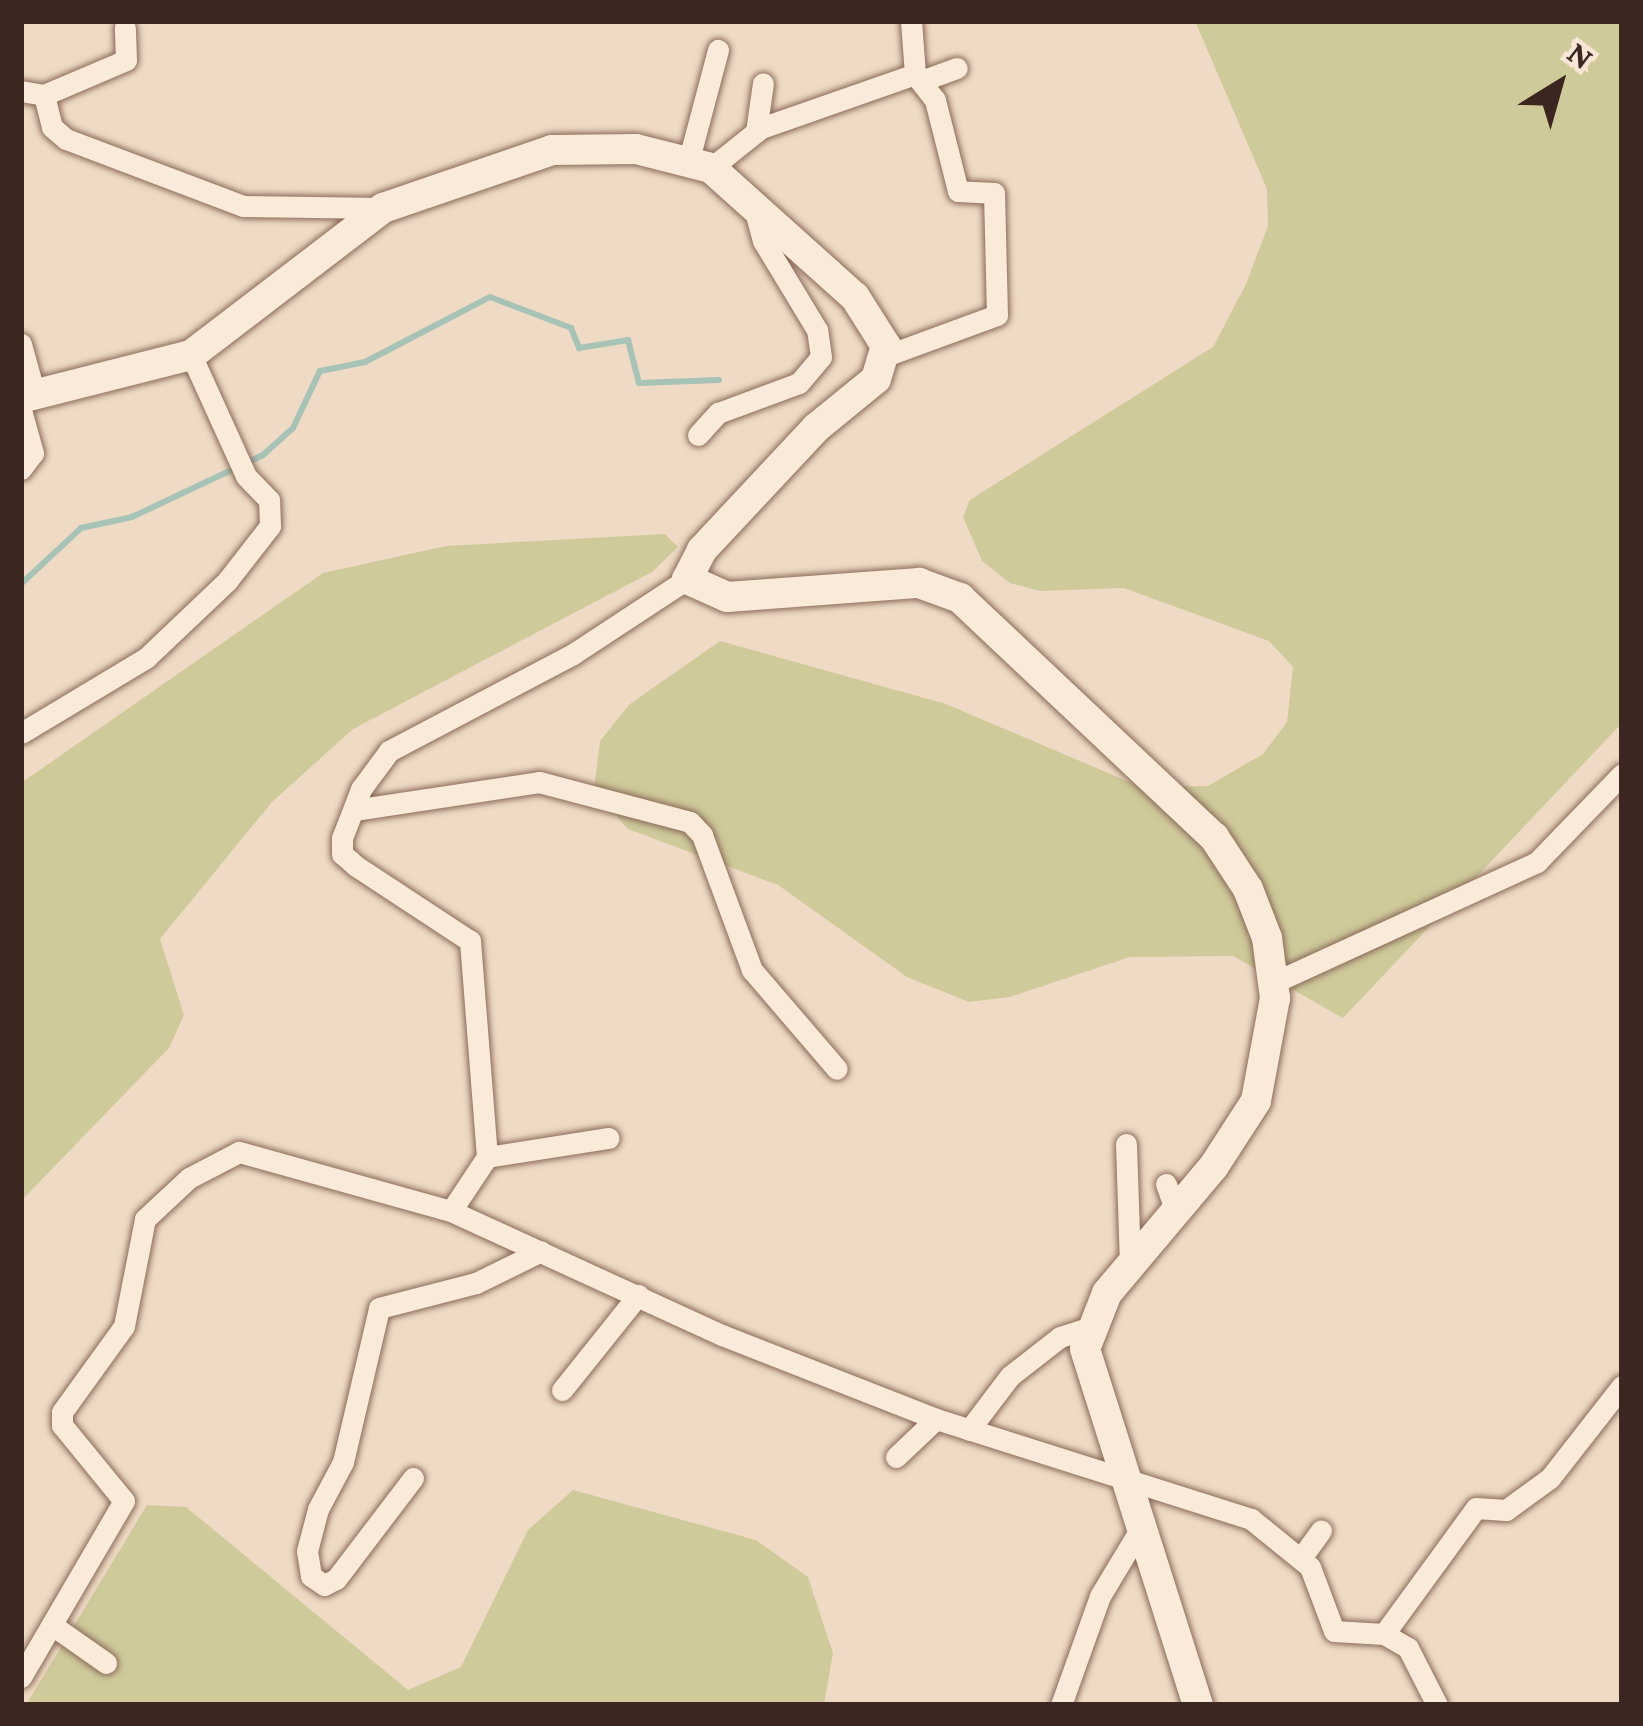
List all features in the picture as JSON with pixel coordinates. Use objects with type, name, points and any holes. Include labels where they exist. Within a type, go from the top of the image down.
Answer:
[{"type":"street","points":[[451,1210],[487,1157],[470,941],[342,854],[354,810],[389,751],[574,654],[687,579],[702,550],[816,428],[868,388],[888,355],[997,315],[994,193],[958,191],[934,100],[918,78],[911,21]]},
{"type":"street","points":[[125,28],[126,60],[32,93],[65,139],[243,206],[382,208]]},
{"type":"street","points":[[700,164],[718,50]]},
{"type":"street","points":[[700,164],[756,132],[957,68]]},
{"type":"street","points":[[756,132],[763,83]]},
{"type":"street","points":[[26,401],[191,355],[382,208],[553,150],[608,146],[700,164],[757,201],[864,307],[888,355]]},
{"type":"street","points":[[698,435],[718,413],[799,383],[821,357],[817,330],[763,241],[752,211],[757,201]]},
{"type":"street","points":[[21,344],[33,453],[21,469]]},
{"type":"street","points":[[21,733],[146,658],[241,566],[272,520],[269,500],[241,467],[191,355]]},
{"type":"street","points":[[687,579],[727,597],[919,583],[960,598],[1214,837],[1256,906],[1275,982],[1256,1101],[1171,1197],[1090,1327],[1086,1366],[1198,1705]]},
{"type":"street","points":[[1275,982],[1537,862],[1622,773]]},
{"type":"street","points":[[354,810],[539,782],[690,822],[702,835],[752,970],[837,1070]]},
{"type":"street","points":[[487,1157],[609,1138]]},
{"type":"street","points":[[1126,1144],[1118,1170],[1130,1262]]},
{"type":"street","points":[[21,1677],[124,1501],[62,1425],[62,1412],[124,1326],[139,1239],[159,1203],[239,1152],[451,1210],[638,1295],[937,1419],[1121,1472],[1251,1519],[1301,1558],[1334,1631],[1384,1634],[1418,1658],[1437,1705]]},
{"type":"street","points":[[413,1478],[336,1579],[324,1585],[311,1576],[308,1551],[318,1509],[343,1462],[380,1308],[476,1282],[541,1252]]},
{"type":"street","points":[[562,1390],[638,1295]]},
{"type":"street","points":[[969,1430],[1010,1376],[1060,1337],[1090,1327]]},
{"type":"street","points":[[1384,1634],[1476,1508],[1506,1510],[1550,1478],[1622,1386]]},
{"type":"street","points":[[896,1457],[937,1419]]},
{"type":"street","points":[[1301,1558],[1321,1530]]},
{"type":"street","points":[[1060,1705],[1100,1596],[1138,1531]]},
{"type":"street","points":[[52,1625],[106,1663]]},
{"type":"shaded area","points":[[1195,21],[1622,21],[1622,723],[1343,1018],[1233,956],[1130,957],[1010,997],[969,1002],[907,977],[778,885],[628,829],[594,791],[600,741],[630,704],[720,641],[946,704],[1141,787],[1208,786],[1263,754],[1287,722],[1293,667],[1269,641],[1124,588],[1040,591],[1010,583],[982,561],[963,517],[970,500],[1213,347],[1246,284],[1268,226],[1267,189]]},
{"type":"shaded area","points":[[665,534],[678,547],[652,572],[353,729],[272,802],[160,939],[184,1015],[169,1048],[21,1201],[21,783],[323,573],[446,546]]},
{"type":"shaded area","points":[[573,1490],[756,1540],[808,1577],[833,1653],[824,1705],[26,1705],[147,1505],[186,1507],[408,1690],[461,1667],[528,1530]]},
{"type":"waterway","points":[[21,584],[81,528],[132,517],[263,455],[293,428],[320,371],[365,362],[490,297],[571,328],[579,348],[628,340],[639,383],[719,380]]}]
